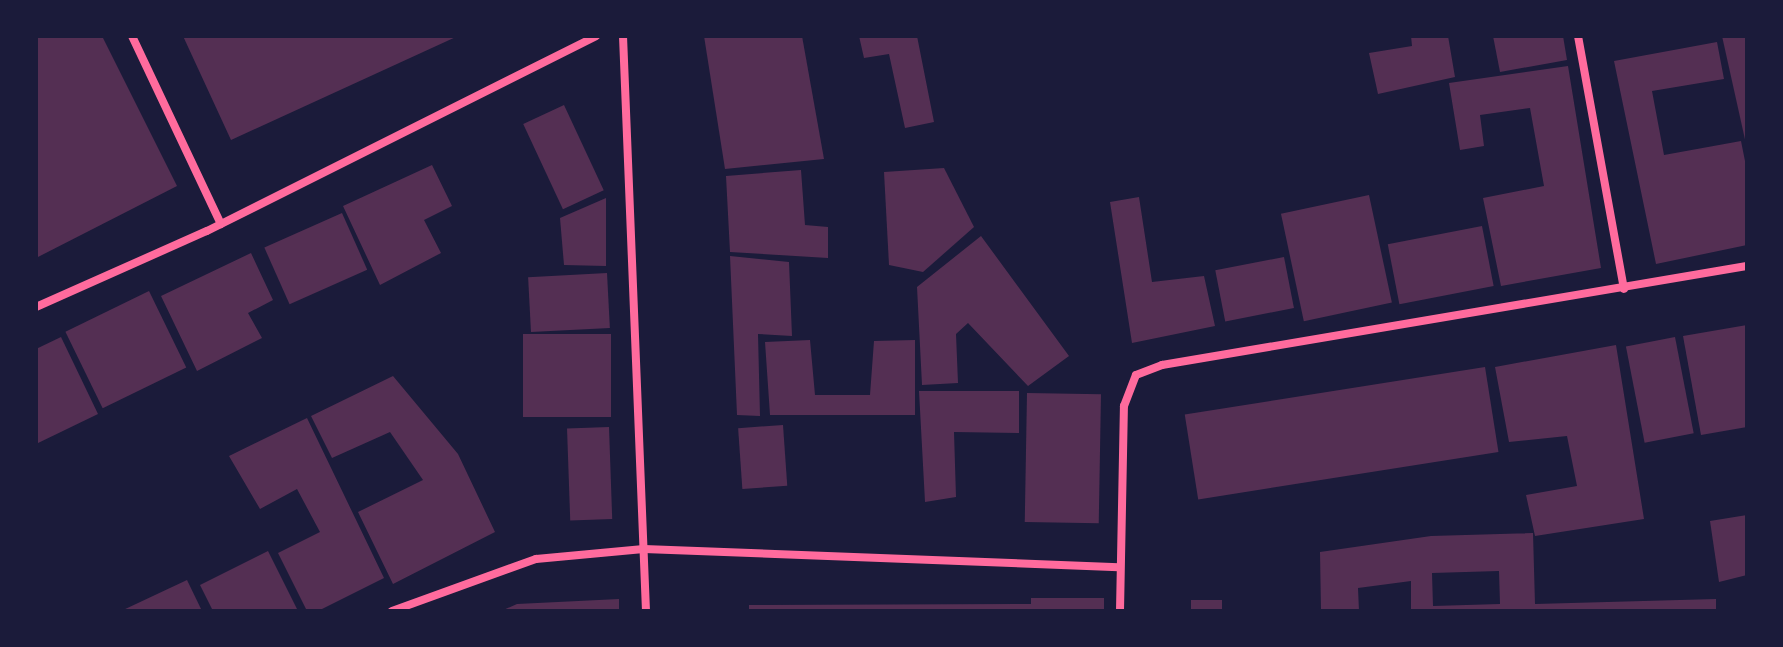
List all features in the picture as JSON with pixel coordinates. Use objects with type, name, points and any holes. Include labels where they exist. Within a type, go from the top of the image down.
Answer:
[{"type":"street","points":[[132,36],[221,224]]},
{"type":"street","points":[[36,307],[221,224],[596,36]]},
{"type":"street","points":[[623,36],[646,611]]},
{"type":"street","points":[[1578,36],[1624,289]]},
{"type":"street","points":[[1120,611],[1124,406],[1136,375],[1162,365],[1747,266]]},
{"type":"street","points":[[392,611],[536,559],[644,549],[1119,567]]},
{"type":"building","points":[[36,36],[102,36],[177,186],[36,258]]},
{"type":"building","points":[[183,36],[458,36],[231,140]]},
{"type":"building","points":[[704,36],[802,36],[824,159],[725,169]]},
{"type":"building","points":[[859,36],[917,36],[934,122],[905,128],[889,54],[864,58]]},
{"type":"building","points":[[1411,36],[1448,36],[1455,77],[1378,94],[1369,53],[1412,46]]},
{"type":"building","points":[[1493,36],[1563,36],[1567,60],[1500,72]]},
{"type":"building","points":[[1722,36],[1747,36],[1747,144],[1746,144]]},
{"type":"building","points":[[1717,42],[1724,79],[1652,91],[1664,155],[1741,141],[1747,171],[1747,245],[1656,264],[1614,61]]},
{"type":"building","points":[[1568,66],[1601,268],[1501,286],[1483,198],[1544,186],[1530,108],[1480,115],[1484,146],[1460,150],[1449,83]]},
{"type":"building","points":[[564,105],[604,190],[563,209],[523,124]]},
{"type":"building","points":[[432,165],[452,206],[424,220],[441,253],[380,285],[343,206]]},
{"type":"building","points":[[944,168],[974,227],[923,272],[889,265],[884,172]]},
{"type":"building","points":[[801,170],[805,225],[828,227],[828,258],[730,252],[726,176]]},
{"type":"building","points":[[1369,195],[1392,303],[1304,321],[1281,214]]},
{"type":"building","points":[[1139,197],[1152,282],[1204,276],[1215,326],[1132,343],[1110,202]]},
{"type":"building","points":[[606,198],[606,266],[564,265],[560,218]]},
{"type":"building","points":[[342,213],[367,270],[290,304],[264,248]]},
{"type":"building","points":[[1482,226],[1494,286],[1399,304],[1388,244]]},
{"type":"building","points":[[981,236],[1069,356],[1028,386],[968,323],[956,334],[958,383],[922,385],[917,287]]},
{"type":"building","points":[[251,253],[273,300],[248,313],[262,338],[197,371],[161,296]]},
{"type":"building","points":[[730,256],[789,262],[792,336],[758,334],[760,416],[737,415]]},
{"type":"building","points":[[1284,257],[1294,308],[1225,321],[1215,270]]},
{"type":"building","points":[[607,273],[610,328],[531,332],[528,277]]},
{"type":"building","points":[[149,291],[186,367],[103,408],[65,332]]},
{"type":"building","points":[[1747,325],[1747,427],[1701,435],[1683,336]]},
{"type":"building","points":[[523,334],[611,334],[611,417],[523,417]]},
{"type":"building","points":[[61,337],[98,414],[36,444],[36,349]]},
{"type":"building","points":[[1675,337],[1694,433],[1645,443],[1626,347]]},
{"type":"building","points":[[810,340],[815,395],[870,395],[874,341],[915,340],[915,415],[770,415],[765,342]]},
{"type":"building","points":[[1616,345],[1644,519],[1535,536],[1526,495],[1577,486],[1567,436],[1509,442],[1495,367]]},
{"type":"building","points":[[1485,367],[1498,452],[1198,499],[1185,415]]},
{"type":"building","points":[[393,376],[458,454],[495,532],[393,584],[358,512],[423,480],[390,432],[332,458],[311,416]]},
{"type":"building","points":[[919,391],[1019,391],[1019,433],[954,432],[956,497],[925,502]]},
{"type":"building","points":[[1027,393],[1101,394],[1099,523],[1025,522]]},
{"type":"building","points":[[307,418],[384,578],[318,611],[307,611],[278,553],[320,532],[297,489],[260,509],[229,456]]},
{"type":"building","points":[[783,425],[787,486],[742,489],[738,428]]},
{"type":"building","points":[[609,427],[612,519],[570,520],[567,428]]},
{"type":"building","points":[[1747,515],[1747,575],[1719,582],[1710,521]]},
{"type":"building","points":[[1533,533],[1535,604],[1716,599],[1716,611],[1411,611],[1411,581],[1358,588],[1359,611],[1321,611],[1320,552],[1431,536]],"holes":[[[1499,571],[1500,604],[1433,606],[1432,573]]]},
{"type":"building","points":[[268,551],[298,611],[213,611],[200,585]]},
{"type":"building","points":[[187,580],[202,611],[121,611]]},
{"type":"building","points":[[1031,598],[1104,598],[1104,611],[749,611],[749,605],[1031,604]]},
{"type":"building","points":[[619,599],[619,611],[501,611],[517,604]]},
{"type":"building","points":[[1191,600],[1222,600],[1222,611],[1191,611]]}]
